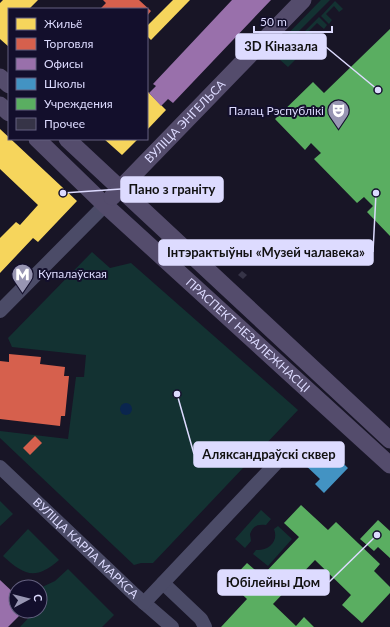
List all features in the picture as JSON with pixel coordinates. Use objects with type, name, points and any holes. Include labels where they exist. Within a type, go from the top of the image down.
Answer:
[{"type":"main road","name":"ВУЛІЦА ЭНГЕЛЬСА","points":[[106,205],[303,0]]},
{"type":"main road","points":[[0,77],[8,84]]},
{"type":"main road","points":[[0,104],[8,112]]},
{"type":"main road","name":"ПРАСПЕКТ НЕЗАЛЕЖНАСЦІ","points":[[38,140],[106,205],[390,465]]},
{"type":"main road","name":"ПРАСПЕКТ НЕЗАЛЕЖНАСЦІ","points":[[68,140],[390,440]]},
{"type":"street","name":"ВУЛІЦА ЭНГЕЛЬСА","points":[[0,311],[106,205]]},
{"type":"street","points":[[144,603],[281,458]]},
{"type":"street","name":"ВУЛІЦА КАРЛА МАРКСА","points":[[0,467],[144,603],[172,627]]},
{"type":"street","points":[[163,583],[201,620],[205,627]]},
{"type":"green space","points":[[321,0],[330,0],[280,50],[276,46]]},
{"type":"green space","points":[[335,1],[343,9],[339,12],[334,6],[326,14],[332,20],[329,24],[321,16]]},
{"type":"green space","points":[[319,17],[327,25],[324,29],[317,23],[309,31],[316,37],[313,40],[304,32]]},
{"type":"green space","points":[[302,34],[310,42],[307,46],[300,40],[293,47],[300,53],[297,56],[289,48]]},
{"type":"green space","points":[[288,49],[297,58],[288,67],[279,59]]},
{"type":"green space","points":[[92,252],[110,268],[131,263],[298,410],[153,563],[141,563],[134,565],[0,438],[0,431],[68,439],[76,377],[84,377],[86,355],[12,347],[8,338]]},
{"type":"green space","points":[[0,501],[13,514],[0,526]]},
{"type":"green space","points":[[261,510],[271,519],[266,525],[258,525],[252,529],[250,534],[251,541],[245,548],[235,539]]},
{"type":"green space","points":[[278,526],[292,539],[268,566],[253,554],[256,550],[265,549],[274,542],[274,529]]},
{"type":"green space","points":[[28,529],[59,560],[51,567],[36,573],[30,573],[17,568],[3,556]]},
{"type":"green space","points":[[68,569],[114,615],[102,627],[20,627],[28,619],[48,619],[48,584],[55,581]]},
{"type":"water","points":[[128,403],[131,404],[131,414],[124,415],[121,414],[120,407],[121,404]]},
{"type":"building: Жильё","points":[[3,0],[38,0],[30,8],[8,8],[8,46],[0,39],[0,3]]},
{"type":"building: Жильё","points":[[173,0],[190,0],[151,40],[148,37],[148,25]]},
{"type":"building: Жильё","points":[[148,92],[166,110],[148,129]]},
{"type":"building: Жильё","points":[[0,129],[8,136],[8,140],[12,140],[77,201],[38,242],[33,238],[0,273],[0,238],[16,222],[20,225],[38,205],[0,169]]},
{"type":"building: Жильё","points":[[105,140],[137,140],[122,155]]},
{"type":"building: Торговля","points":[[103,0],[139,0],[148,8],[101,8],[106,3]]},
{"type":"building: Торговля","points":[[9,354],[41,357],[40,364],[65,367],[64,376],[69,376],[65,416],[61,416],[60,426],[0,419],[0,361],[9,362]]},
{"type":"building: Торговля","points":[[35,436],[42,443],[30,455],[23,448]]},
{"type":"building: Офисы","points":[[232,0],[271,0],[173,103],[168,99],[161,106],[149,93],[156,86],[153,84]]},
{"type":"building: Офисы","points":[[0,580],[8,588],[8,619],[16,619],[8,627],[0,627]]},
{"type":"building: Школы","points":[[321,442],[348,468],[324,493],[315,484],[320,479],[302,462]]},
{"type":"building: Учреждения","name":"Палац Рэспублікі","points":[[390,29],[390,236],[367,212],[373,206],[364,197],[357,203],[314,159],[321,153],[311,143],[305,150],[275,119],[313,82],[324,93]]},
{"type":"building: Учреждения","points":[[301,505],[328,530],[336,522],[380,564],[374,571],[390,587],[390,593],[362,623],[342,605],[351,595],[315,560],[273,604],[296,626],[304,617],[314,627],[221,627],[247,599],[229,582],[247,563],[262,576],[299,537],[284,523]]},
{"type":"building: Учреждения","points":[[378,520],[390,531],[390,558],[378,547],[374,551],[360,539]]},
{"type":"building: Прочее","points":[[242,271],[247,275],[243,279],[238,275]]},
{"type":"place","name":"3D Кіназала","points":[[378,90]]},
{"type":"place","name":"Палац Рэспублікі","points":[[339,130]]},
{"type":"place","name":"Пано з граніту","points":[[63,193]]},
{"type":"place","name":"Інтэрактыўны «Музей чалавека»","points":[[376,193]]},
{"type":"place","name":"Купалаўская","points":[[22,294]]},
{"type":"place","name":"Аляксандраўскі сквер","points":[[177,394]]},
{"type":"place","name":"Юбілейны Дом","points":[[377,535]]}]
